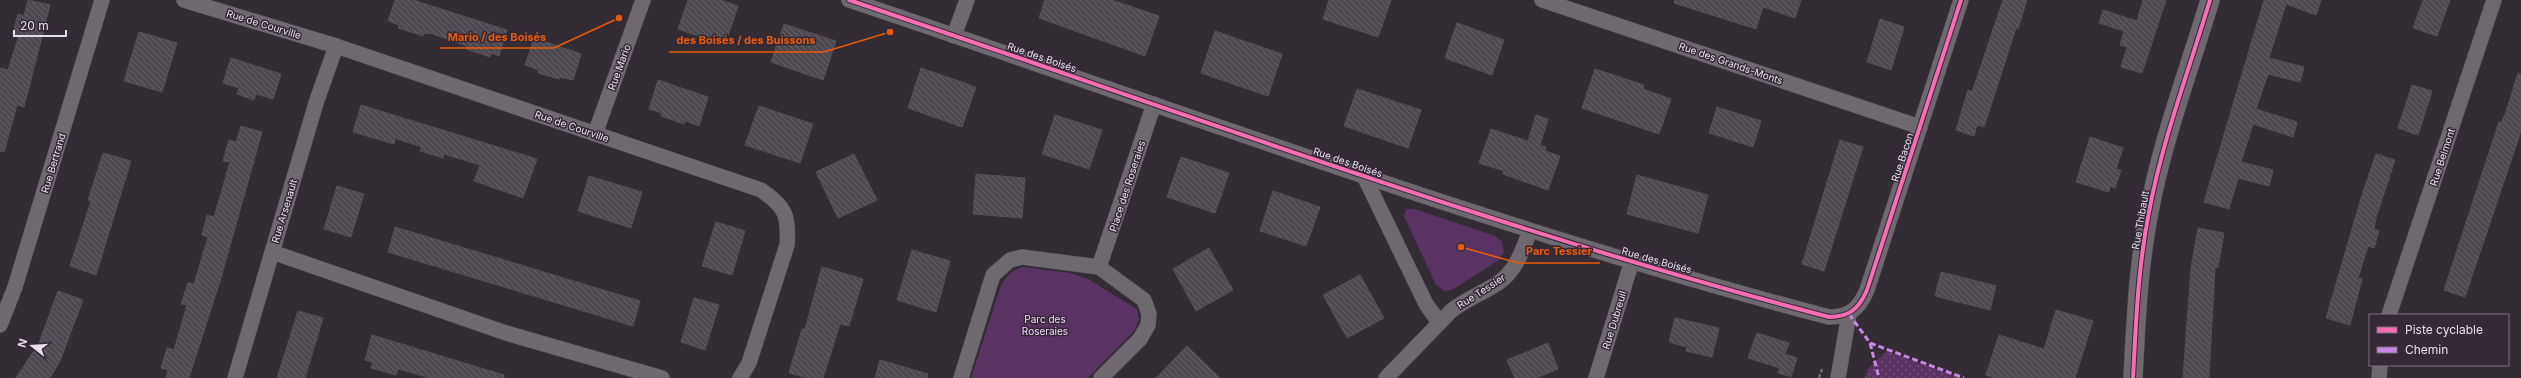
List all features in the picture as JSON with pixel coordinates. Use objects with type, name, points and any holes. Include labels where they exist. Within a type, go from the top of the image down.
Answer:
[{"type":"street","name":"Rue Bertrand","points":[[0,325],[15,287],[102,0]]},
{"type":"street","name":"Rue de Courville","points":[[184,0],[336,46],[761,190],[776,200],[785,212],[789,225],[788,245],[749,363],[740,378]]},
{"type":"street","name":"Rue Mario","points":[[595,134],[644,0]]},
{"type":"street","name":"Rue des Boisés","points":[[849,0],[1364,176],[1530,231],[1829,317],[1849,314]]},
{"type":"street","points":[[954,36],[967,0]]},
{"type":"street","name":"Rue des Grands-Monts","points":[[1542,0],[1920,127]]},
{"type":"street","name":"Rue Bacon","points":[[1849,314],[1862,302],[1867,290],[1961,0]]},
{"type":"street","name":"Rue Thibault","points":[[2133,378],[2137,294],[2149,212],[2158,173],[2210,0]]},
{"type":"street","name":"Rue Belmont","points":[[2389,314],[2494,0]]},
{"type":"street","name":"Rue Arsenault","points":[[235,378],[316,103],[336,46]]},
{"type":"street","name":"Place des Roseraies","points":[[1099,267],[1154,104]]},
{"type":"street","name":"Rue des Boisés","points":[[1364,176],[1426,304],[1439,322]]},
{"type":"street","name":"Rue Tessier","points":[[1386,378],[1439,322],[1462,302],[1499,282],[1509,273],[1518,260],[1530,231]]},
{"type":"street","points":[[272,252],[506,333],[662,378]]},
{"type":"street","points":[[961,378],[989,284],[998,269],[1010,260],[1022,257],[1099,267],[1144,300],[1149,314],[1148,325],[1140,339],[1101,378]]},
{"type":"street","name":"Rue Dubreuil","points":[[1596,378],[1632,261]]},
{"type":"street","points":[[1838,378],[1849,314]]},
{"type":"street","points":[[2379,378],[2380,366]]},
{"type":"green space","points":[[1406,209],[1414,209],[1495,236],[1502,242],[1504,252],[1499,260],[1452,290],[1445,291],[1436,285],[1404,216]]},
{"type":"green space","name":"Parc des Roseraies","points":[[1022,267],[1071,273],[1088,279],[1137,309],[1139,320],[1134,331],[1088,378],[971,378],[1001,285],[1010,273]]},
{"type":"green space","points":[[1886,351],[1961,378],[1865,378],[1868,369]]},
{"type":"building","points":[[28,0],[50,5],[24,107],[17,105],[4,152],[0,151],[0,68],[8,70],[19,35],[13,33],[18,14],[24,16]]},
{"type":"building","points":[[395,0],[413,0],[507,30],[499,56],[491,53],[490,57],[466,49],[467,46],[433,34],[424,33],[423,36],[398,28],[399,25],[388,21]]},
{"type":"building","points":[[688,0],[721,0],[738,6],[725,45],[678,29]]},
{"type":"building","points":[[1045,0],[1112,0],[1159,16],[1145,56],[1039,18]]},
{"type":"building","points":[[1329,0],[1391,0],[1378,37],[1323,19]]},
{"type":"building","points":[[1675,0],[1801,0],[1795,18],[1763,7],[1756,29],[1674,3]]},
{"type":"building","points":[[2003,0],[2027,0],[2018,29],[2016,28],[1984,127],[1977,125],[1974,136],[1956,130],[1968,90],[1972,92]]},
{"type":"building","points":[[2143,0],[2166,0],[2142,73],[2121,67],[2127,47],[2120,45],[2124,31],[2099,23],[2103,10],[2137,21]]},
{"type":"building","points":[[2264,0],[2321,0],[2316,15],[2286,4],[2269,58],[2304,67],[2300,82],[2268,74],[2256,109],[2297,122],[2293,137],[2253,124],[2241,162],[2273,170],[2269,186],[2238,178],[2229,209],[2204,202]]},
{"type":"building","points":[[2423,0],[2450,0],[2437,36],[2413,28]]},
{"type":"building","points":[[1880,19],[1904,27],[1891,70],[1867,62]]},
{"type":"building","points":[[1457,23],[1504,40],[1492,75],[1445,58]]},
{"type":"building","points":[[784,24],[836,41],[823,80],[771,62]]},
{"type":"building","points":[[1215,31],[1282,54],[1268,96],[1201,73]]},
{"type":"building","points":[[139,32],[177,43],[162,92],[124,81]]},
{"type":"building","points":[[534,38],[581,54],[573,80],[560,77],[559,79],[538,73],[539,70],[525,65]]},
{"type":"building","points":[[231,58],[281,74],[273,99],[256,94],[254,100],[237,94],[239,88],[223,83]]},
{"type":"building","points":[[921,68],[976,87],[962,127],[908,108]]},
{"type":"building","points":[[1595,69],[1644,85],[1643,89],[1671,99],[1659,134],[1582,108]]},
{"type":"building","points":[[2518,73],[2521,74],[2521,131],[2465,297],[2444,290],[2499,122],[2501,123],[2506,112]]},
{"type":"building","points":[[658,80],[708,97],[699,126],[685,121],[684,124],[661,116],[662,113],[649,109]]},
{"type":"building","points":[[2412,85],[2432,91],[2418,135],[2398,128]]},
{"type":"building","points":[[1357,89],[1421,110],[1408,148],[1344,126]]},
{"type":"building","points":[[361,105],[537,159],[523,198],[474,181],[480,165],[444,154],[443,158],[420,151],[422,147],[395,138],[394,144],[353,132]]},
{"type":"building","points":[[759,106],[813,124],[800,163],[745,145]]},
{"type":"building","points":[[1717,107],[1761,121],[1753,147],[1709,133]]},
{"type":"building","points":[[1055,115],[1102,130],[1089,169],[1042,154]]},
{"type":"building","points":[[1536,115],[1548,119],[1540,145],[1546,147],[1545,151],[1560,156],[1548,190],[1503,174],[1504,171],[1479,163],[1491,129],[1528,141]]},
{"type":"building","points":[[241,126],[262,132],[221,278],[189,378],[166,378],[168,370],[161,368],[167,348],[174,350],[187,305],[181,304],[188,283],[194,284],[208,237],[202,235],[207,215],[214,217],[230,162],[223,161],[229,140],[236,142]]},
{"type":"building","points":[[2090,137],[2123,148],[2116,169],[2121,170],[2115,188],[2110,186],[2109,192],[2076,182]]},
{"type":"building","points":[[1840,140],[1863,147],[1824,271],[1802,264]]},
{"type":"building","points":[[103,153],[131,161],[96,275],[70,266],[91,201],[88,200]]},
{"type":"building","points":[[854,154],[877,200],[838,218],[816,172]]},
{"type":"building","points":[[2376,154],[2395,160],[2376,218],[2374,229],[2379,231],[2374,248],[2368,246],[2358,278],[2362,279],[2350,325],[2326,318],[2362,195]]},
{"type":"building","points":[[1181,157],[1229,173],[1215,213],[1167,197]]},
{"type":"building","points":[[976,174],[1025,178],[1022,218],[973,214]]},
{"type":"building","points":[[1637,175],[1708,195],[1698,233],[1627,214]]},
{"type":"building","points":[[589,176],[642,192],[631,228],[578,211]]},
{"type":"building","points":[[337,186],[364,194],[351,237],[324,229]]},
{"type":"building","points":[[1273,191],[1320,207],[1306,246],[1260,231]]},
{"type":"building","points":[[716,222],[745,231],[732,275],[702,266]]},
{"type":"building","points":[[395,227],[640,301],[633,326],[388,252]]},
{"type":"building","points":[[2198,228],[2224,233],[2218,267],[2215,267],[2209,378],[2183,378],[2191,268]]},
{"type":"building","points":[[1209,248],[1233,290],[1196,311],[1173,269]]},
{"type":"building","points":[[912,250],[950,261],[936,312],[897,300]]},
{"type":"building","points":[[822,267],[863,279],[849,326],[840,324],[823,378],[807,378],[789,373],[802,329],[805,329]]},
{"type":"building","points":[[1941,272],[1996,286],[1990,310],[1935,296]]},
{"type":"building","points":[[1360,275],[1384,318],[1347,338],[1323,295]]},
{"type":"building","points":[[58,291],[83,300],[60,361],[50,378],[16,378],[39,343]]},
{"type":"building","points":[[694,298],[719,305],[705,350],[681,342]]},
{"type":"building","points":[[2056,310],[2093,321],[2075,378],[1995,378],[1986,375],[1999,335],[2044,349]]},
{"type":"building","points":[[298,311],[323,318],[305,378],[277,378]]},
{"type":"building","points":[[1675,318],[1719,328],[1712,357],[1686,351],[1687,347],[1669,342]]},
{"type":"building","points":[[1757,333],[1789,343],[1785,354],[1797,358],[1791,377],[1778,373],[1780,368],[1748,358]]},
{"type":"building","points":[[372,335],[504,375],[504,378],[430,378],[398,369],[396,375],[371,368],[373,362],[365,360]]},
{"type":"building","points":[[1548,343],[1558,369],[1536,378],[1515,378],[1507,360]]},
{"type":"building","points":[[1187,346],[1220,378],[1156,378]]},
{"type":"building","points":[[880,360],[928,374],[927,378],[875,378]]},
{"type":"marked path","points":[[1849,314],[1870,343],[1879,378]]},
{"type":"marked path","points":[[1870,343],[1964,378]]},
{"type":"cycle path","points":[[849,0],[1336,167],[1458,207],[1705,283],[1829,317],[1836,317],[1852,311],[1857,307],[1867,290],[1961,0]]},
{"type":"cycle path","points":[[2133,378],[2136,315],[2142,253],[2154,185],[2168,132],[2210,0]]},
{"type":"place","name":"Mario / des Boisés","points":[[619,18]]},
{"type":"place","name":"des Boisés / des Buissons","points":[[890,32]]},
{"type":"place","name":"Parc Tessier","points":[[1461,247]]}]
